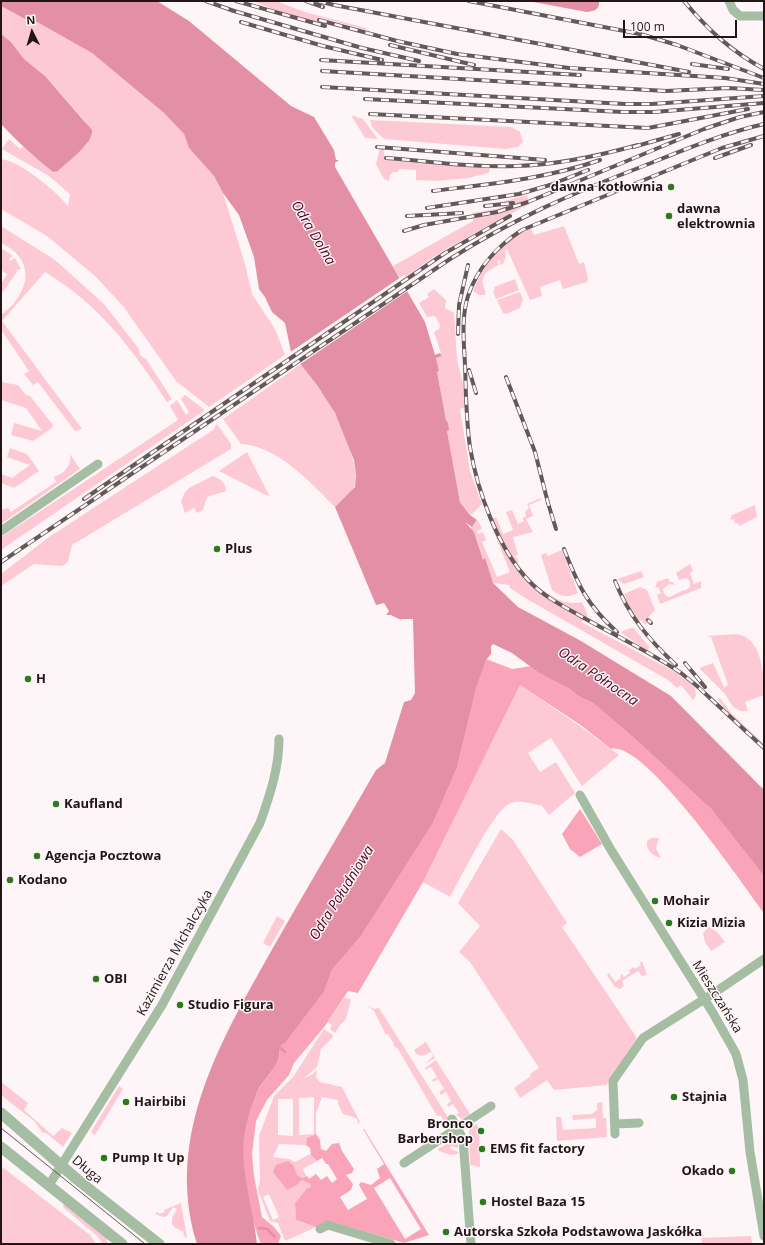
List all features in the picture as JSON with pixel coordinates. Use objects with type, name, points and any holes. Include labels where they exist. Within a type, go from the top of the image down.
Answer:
[{"type":"street","points":[[729,1],[733,10],[740,16],[764,16]]},
{"type":"street","points":[[1,531],[98,464]]},
{"type":"street","name":"Kazimierza Michalczyka","points":[[49,1185],[162,1005],[260,823],[279,760],[279,738]]},
{"type":"street","name":"Mieszczańska","points":[[580,795],[611,850],[730,1042],[740,1066],[750,1152],[764,1236]]},
{"type":"street","points":[[615,1134],[613,1081],[643,1038],[764,959]]},
{"type":"street","points":[[404,1163],[491,1106]]},
{"type":"street","name":"Długa","points":[[1,1113],[62,1166],[159,1244]]},
{"type":"street","points":[[452,1119],[463,1139],[471,1244]]},
{"type":"street","points":[[615,1124],[639,1123]]},
{"type":"street","points":[[1,1147],[117,1242]]},
{"type":"street","points":[[320,1229],[328,1225],[391,1244]]},
{"type":"shaded area","points":[[253,1],[276,1],[305,12],[366,28],[366,30],[319,17],[317,22],[290,16]]},
{"type":"shaded area","points":[[1,6],[25,19],[37,22],[92,53],[164,113],[184,134],[189,148],[214,176],[223,193],[245,264],[252,294],[275,329],[285,355],[209,407],[176,381],[123,306],[95,276],[47,236],[1,209],[1,159],[18,165],[37,178],[68,206],[70,194],[49,176],[2,149],[9,139],[20,149],[23,147],[53,172],[58,170],[87,144],[86,122],[45,76],[24,59],[11,42],[1,34]]},
{"type":"shaded area","points":[[351,115],[363,119],[378,139],[365,138]]},
{"type":"shaded area","points":[[370,120],[511,127],[520,132],[523,142],[518,147],[506,149],[384,139],[372,127]]},
{"type":"shaded area","points":[[380,148],[384,149],[384,159],[490,167],[489,173],[468,178],[436,181],[416,180],[416,170],[399,169],[398,172],[393,172],[390,175],[389,181],[384,179],[376,164]]},
{"type":"shaded area","points":[[527,195],[529,204],[444,250],[405,277],[404,275],[400,278],[393,266],[473,221],[472,213],[502,208],[501,202]]},
{"type":"shaded area","points":[[1,226],[55,260],[104,304],[139,349],[139,352],[146,359],[172,399],[167,402],[128,346],[98,313],[82,298],[45,272],[2,321],[82,429],[75,431],[38,382],[33,385],[24,374],[29,371],[2,331],[1,315],[11,307],[18,298],[23,288],[25,268],[21,259],[13,250],[1,243]]},
{"type":"shaded area","points":[[564,226],[579,264],[584,262],[588,278],[587,282],[563,289],[560,280],[540,287],[542,296],[530,300],[507,249],[505,251],[506,257],[503,264],[500,265],[500,260],[497,261],[499,265],[489,270],[483,278],[485,295],[479,295],[473,291],[483,270],[489,262],[503,247],[520,233],[530,227],[534,235]]},
{"type":"shaded area","points":[[1,248],[13,256],[9,259],[10,261],[15,258],[21,269],[16,270],[17,272],[2,293],[1,284],[7,274],[1,270]]},
{"type":"shaded area","points":[[515,279],[519,290],[496,299],[493,291],[495,290],[494,287]]},
{"type":"shaded area","points":[[434,289],[446,300],[445,308],[454,313],[457,359],[466,404],[464,404],[465,407],[460,409],[470,471],[482,504],[471,515],[460,502],[447,431],[448,423],[446,420],[437,372],[439,371],[436,358],[442,356],[434,332],[439,329],[440,325],[435,316],[427,317],[419,303],[429,297],[427,294]]},
{"type":"shaded area","points":[[520,292],[523,299],[520,308],[506,314],[503,313],[497,300]]},
{"type":"shaded area","points":[[301,364],[323,393],[338,419],[353,460],[356,480],[354,487],[335,507],[304,477],[280,458],[255,446],[241,444],[223,419]]},
{"type":"shaded area","points":[[1,382],[18,385],[26,395],[30,396],[53,425],[52,428],[33,441],[11,435],[14,423],[42,431],[26,408],[1,400]]},
{"type":"shaded area","points":[[185,395],[205,410],[1,550],[1,537],[178,420],[170,406],[177,400],[186,415],[189,412],[181,399]]},
{"type":"shaded area","points":[[217,424],[231,444],[231,449],[72,545],[68,562],[62,566],[34,564],[1,586],[1,574],[49,537],[213,430]]},
{"type":"shaded area","points":[[10,448],[27,454],[39,471],[14,488],[1,483],[1,474],[12,478],[30,465],[7,457]]},
{"type":"shaded area","points":[[247,452],[250,458],[270,497],[219,471]]},
{"type":"shaded area","points":[[70,454],[80,469],[1,524],[1,510],[8,508],[11,512],[56,482],[54,477],[66,468],[70,462]]},
{"type":"shaded area","points":[[213,476],[222,482],[226,491],[207,497],[203,510],[197,513],[194,508],[185,513],[181,501],[185,492],[189,488]]},
{"type":"shaded area","points":[[541,498],[541,500],[529,505],[533,516],[526,519],[533,532],[513,537],[518,555],[514,556],[519,562],[517,563],[523,571],[537,586],[554,598],[573,603],[582,602],[588,616],[581,622],[677,673],[695,687],[696,696],[693,700],[681,685],[677,688],[668,680],[527,599],[510,588],[509,585],[493,583],[483,560],[474,532],[470,529],[478,520],[482,529],[477,531],[478,534],[483,532],[486,540],[482,542],[497,577],[510,572],[489,520],[496,517],[503,534],[513,530],[506,512],[512,510],[518,524],[524,521],[522,518],[526,517],[525,512],[529,508],[527,504]]},
{"type":"shaded area","points":[[755,505],[757,517],[739,526],[738,523],[735,524],[734,519],[730,520],[732,515]]},
{"type":"shaded area","points":[[562,550],[578,593],[571,596],[558,594],[552,590],[541,555],[546,553],[548,556]]},
{"type":"shaded area","points":[[690,564],[693,571],[690,573],[694,584],[701,581],[701,588],[660,604],[657,595],[661,593],[658,587],[655,588],[657,582],[668,578],[670,582],[673,582],[675,585],[669,584],[663,589],[664,594],[668,597],[686,590],[690,587],[690,581],[686,578],[679,580],[676,573]]},
{"type":"shaded area","points":[[641,571],[644,577],[624,584],[617,579]]},
{"type":"shaded area","points":[[640,587],[647,590],[655,610],[646,620],[648,622],[646,625],[641,620],[639,621],[631,611],[624,594]]},
{"type":"shaded area","points":[[635,628],[634,629],[649,646],[648,651],[620,632]]},
{"type":"shaded area","points":[[736,634],[745,637],[751,642],[760,658],[762,667],[764,695],[745,702],[748,711],[741,711],[733,707],[725,694],[700,669],[713,663],[724,687],[728,685],[711,637],[706,636]]},
{"type":"shaded area","points":[[486,659],[512,669],[532,666],[570,689],[578,696],[593,703],[634,738],[711,809],[764,876],[764,913],[692,817],[646,766],[626,752],[611,749],[582,726],[520,685],[423,882],[358,993],[348,991],[325,1026],[294,1063],[289,1075],[267,1100],[256,1121],[252,1154],[254,1176],[262,1217],[274,1227],[281,1236],[278,1244],[261,1244],[250,1206],[243,1165],[243,1139],[246,1121],[252,1103],[260,1087],[276,1065],[279,1047],[286,1042],[324,992],[332,970],[361,936],[433,823],[457,768],[476,689]]},
{"type":"shaded area","points":[[520,685],[619,755],[582,786],[551,738],[528,753],[540,772],[556,762],[575,793],[549,815],[542,806],[521,802],[509,804],[502,810],[486,832],[450,897],[423,882]]},
{"type":"shaded area","points":[[720,698],[731,713],[764,744],[764,747],[730,716],[717,699]]},
{"type":"shaded area","points":[[580,809],[602,844],[580,857],[570,849],[562,834]]},
{"type":"shaded area","points":[[501,829],[513,840],[567,923],[562,927],[637,1038],[606,1085],[554,1090],[547,1080],[520,1098],[514,1088],[531,1076],[530,1074],[539,1068],[470,962],[459,952],[480,926],[458,903]]},
{"type":"shaded area","points":[[651,838],[659,838],[656,848],[661,858],[655,856],[648,848],[647,841]]},
{"type":"shaded area","points":[[277,916],[285,921],[270,947],[263,943]]},
{"type":"shaded area","points":[[709,927],[717,932],[725,942],[711,951],[705,942],[703,933]]},
{"type":"shaded area","points":[[642,961],[647,975],[642,976],[638,971],[622,981],[624,986],[620,989],[615,987],[607,975],[609,973],[615,982],[621,978],[620,976],[622,974],[624,977],[630,973],[629,970],[634,967],[635,969],[641,965],[640,963]]},
{"type":"shaded area","points":[[344,998],[351,999],[346,1019],[335,1033],[330,1029],[332,1025],[328,1022]]},
{"type":"shaded area","points":[[367,1005],[374,1009],[379,1008],[451,1122],[446,1125],[441,1116],[437,1116],[398,1049],[393,1045],[394,1044],[388,1034],[386,1035],[374,1011]]},
{"type":"shaded area","points":[[324,1029],[333,1035],[333,1037],[321,1049],[317,1067],[303,1079],[313,1074],[317,1069],[316,1077],[320,1082],[342,1087],[360,1122],[357,1124],[358,1121],[356,1118],[343,1114],[338,1104],[338,1100],[322,1097],[316,1113],[316,1134],[307,1138],[306,1145],[279,1144],[273,1157],[289,1159],[295,1162],[310,1154],[317,1161],[303,1169],[306,1176],[302,1178],[297,1175],[294,1166],[281,1181],[287,1190],[297,1185],[302,1180],[310,1184],[311,1187],[307,1188],[295,1203],[296,1220],[316,1227],[285,1241],[278,1223],[270,1221],[258,1190],[260,1180],[259,1136],[274,1096],[293,1077]],"holes":[[[314,1097],[314,1134],[299,1135],[299,1098]],[[278,1099],[293,1099],[293,1136],[278,1135]],[[269,1194],[279,1217],[273,1220],[263,1197]]]},
{"type":"shaded area","points":[[426,1042],[435,1058],[425,1064],[433,1056],[431,1052],[422,1056],[416,1054],[414,1050]]},
{"type":"shaded area","points":[[436,1060],[470,1114],[462,1119],[456,1115],[459,1113],[453,1104],[448,1107],[447,1104],[451,1101],[446,1092],[441,1095],[439,1092],[444,1089],[438,1079],[433,1082],[432,1080],[437,1077],[431,1067],[425,1070],[425,1068]]},
{"type":"shaded area","points":[[1,1082],[28,1103],[24,1110],[53,1136],[62,1128],[72,1133],[63,1147],[45,1132],[43,1133],[34,1121],[1,1095]]},
{"type":"shaded area","points":[[119,1086],[123,1089],[95,1135],[91,1132]]},
{"type":"shaded area","points":[[602,1102],[603,1118],[606,1118],[607,1137],[557,1141],[556,1117],[561,1117],[563,1130],[596,1128],[596,1118],[573,1120],[572,1115],[592,1114],[597,1110],[597,1103]]},
{"type":"shaded area","points":[[476,1124],[479,1128],[480,1167],[470,1165],[469,1130]]},
{"type":"shaded area","points":[[363,1129],[429,1235],[404,1243],[329,1221],[316,1227],[296,1220],[295,1203],[307,1188],[311,1187],[310,1184],[302,1180],[297,1185],[287,1190],[273,1172],[276,1165],[288,1161],[294,1166],[297,1175],[302,1178],[307,1176],[309,1179],[316,1174],[321,1180],[327,1176],[332,1183],[337,1179],[328,1164],[326,1164],[322,1158],[317,1161],[311,1155],[310,1148],[306,1145],[307,1138],[316,1134],[320,1140],[321,1149],[326,1151],[332,1144],[339,1143],[342,1151],[354,1169],[352,1173],[346,1175],[353,1184],[351,1190],[340,1197],[348,1210],[367,1199],[359,1185],[361,1182],[371,1185],[380,1178],[377,1169],[384,1164]],"holes":[[[390,1178],[421,1229],[405,1239],[374,1188]]]},
{"type":"shaded area","points":[[453,1140],[458,1143],[458,1148],[451,1146],[450,1149],[458,1152],[458,1154],[450,1155],[439,1151],[438,1149]]},
{"type":"shaded area","points":[[1,1166],[90,1235],[96,1244],[1,1244]]},
{"type":"shaded area","points":[[181,1203],[187,1238],[184,1236],[183,1231],[175,1228],[172,1224],[172,1218],[177,1209],[173,1207],[167,1216],[163,1217],[155,1214],[158,1212],[159,1214],[165,1212],[164,1210]]},
{"type":"shaded area","points":[[64,1204],[106,1237],[108,1244],[103,1244],[97,1236],[63,1207]]},
{"type":"shaded area","points":[[751,1236],[752,1243],[754,1244],[702,1244],[702,1238]]},
{"type":"water","points":[[1,1],[157,1],[189,21],[291,106],[314,117],[334,150],[336,160],[339,160],[335,163],[335,167],[425,322],[435,355],[440,353],[442,356],[436,358],[439,371],[437,372],[446,420],[448,423],[449,430],[447,431],[460,502],[470,515],[477,520],[472,527],[465,522],[474,532],[483,560],[485,558],[493,583],[518,607],[581,641],[671,696],[764,790],[764,876],[711,809],[634,738],[593,703],[578,696],[570,689],[538,672],[512,653],[493,644],[491,646],[491,654],[486,660],[476,689],[457,768],[433,823],[361,936],[332,970],[324,992],[286,1042],[279,1047],[276,1065],[257,1092],[244,1134],[243,1150],[246,1181],[257,1244],[197,1244],[188,1204],[188,1164],[193,1126],[204,1088],[218,1052],[255,980],[376,770],[385,763],[404,702],[411,700],[415,693],[413,619],[401,620],[391,615],[386,615],[389,611],[384,603],[376,605],[335,507],[355,487],[356,475],[354,460],[335,413],[317,385],[291,352],[285,323],[272,312],[265,297],[259,289],[254,257],[239,215],[223,193],[214,176],[189,148],[184,134],[164,113],[92,53],[37,22],[25,19],[1,6]]},
{"type":"water","points":[[528,1],[599,1],[599,6],[592,11],[587,12]]},
{"type":"water","points":[[1,34],[11,42],[24,59],[45,76],[92,130],[89,141],[58,171],[53,172],[1,124]]},
{"type":"pier","points":[[401,277],[409,290],[299,365],[289,353]]},
{"type":"waterway","points":[[279,1047],[285,1052]]},
{"type":"waterway","points":[[259,1228],[267,1229],[275,1237]]},
{"type":"tram line","points":[[1,1128],[145,1244]]},
{"type":"railway","points":[[206,1],[234,11],[362,48],[419,61]]},
{"type":"railway","points":[[236,1],[325,26]]},
{"type":"railway","points":[[306,1],[323,7]]},
{"type":"railway","points":[[318,1],[689,72]]},
{"type":"railway","points":[[469,1],[640,34],[677,45],[764,78]]},
{"type":"railway","points":[[684,1],[711,31],[741,55],[764,69]]},
{"type":"railway","points":[[319,20],[397,41],[457,54],[569,68],[725,78],[764,84]]},
{"type":"railway","points":[[241,22],[323,46],[382,60]]},
{"type":"railway","points":[[390,45],[474,65]]},
{"type":"railway","points":[[321,60],[580,75]]},
{"type":"railway","points":[[692,64],[728,69]]},
{"type":"railway","points":[[322,71],[666,91],[728,88],[764,90]]},
{"type":"railway","points":[[322,87],[625,104],[652,104],[764,96]]},
{"type":"railway","points":[[365,99],[623,112],[654,112],[764,103]]},
{"type":"railway","points":[[370,114],[648,128],[748,109]]},
{"type":"railway","points":[[404,231],[424,225],[497,212],[528,202],[704,129],[740,117],[764,112]]},
{"type":"railway","points":[[1,562],[450,259],[473,245],[543,208],[591,187],[701,143],[764,124]]},
{"type":"railway","points":[[633,147],[679,134]]},
{"type":"railway","points":[[764,136],[722,148],[522,230],[504,243],[489,258],[472,286],[464,313],[466,406],[473,464],[490,518],[508,553],[518,568],[541,592],[681,673],[764,748]]},
{"type":"railway","points":[[386,158],[484,166],[532,165],[578,159],[638,145]]},
{"type":"railway","points":[[715,158],[751,145]]},
{"type":"railway","points":[[377,147],[545,160]]},
{"type":"railway","points":[[433,191],[538,176],[559,172],[600,160]]},
{"type":"railway","points":[[427,208],[519,194],[550,185],[588,170]]},
{"type":"railway","points":[[485,206],[513,203]]},
{"type":"railway","points":[[407,216],[462,213]]},
{"type":"railway","points":[[84,499],[445,253],[510,216]]},
{"type":"railway","points":[[458,334],[459,305],[468,265]]},
{"type":"railway","points":[[469,370],[476,393]]},
{"type":"railway","points":[[506,377],[535,452],[556,529]]},
{"type":"railway","points":[[564,549],[584,594],[598,613],[617,632]]},
{"type":"railway","points":[[615,581],[626,605],[640,626],[676,665]]},
{"type":"railway","points":[[648,620],[651,623]]},
{"type":"railway","points":[[685,663],[705,687]]},
{"type":"place","name":"dawna kotłownia","points":[[671,187]]},
{"type":"place","name":"dawna elektrownia","points":[[669,216]]},
{"type":"place","name":"Plus","points":[[217,549]]},
{"type":"place","name":"H","points":[[28,679]]},
{"type":"place","name":"Kaufland","points":[[56,804]]},
{"type":"place","name":"Agencja Pocztowa","points":[[37,856]]},
{"type":"place","name":"Kodano","points":[[10,880]]},
{"type":"place","name":"Mohair","points":[[655,901]]},
{"type":"place","name":"Kizia Mizia","points":[[669,923]]},
{"type":"place","name":"OBI","points":[[96,979]]},
{"type":"place","name":"Studio Figura","points":[[180,1005]]},
{"type":"place","name":"Stajnia","points":[[674,1097]]},
{"type":"place","name":"Hairbibi","points":[[126,1102]]},
{"type":"place","name":"Bronco Barbershop","points":[[481,1131]]},
{"type":"place","name":"EMS fit factory","points":[[482,1149]]},
{"type":"place","name":"Pump It Up","points":[[104,1158]]},
{"type":"place","name":"Okado","points":[[732,1171]]},
{"type":"place","name":"Hostel Baza 15","points":[[483,1202]]},
{"type":"place","name":"Autorska Szkoła Podstawowa Jaskółka","points":[[446,1232]]},
{"type":"water label","name":"Odra Dolna","points":[[313,233]]},
{"type":"water label","name":"Odra Północna","points":[[598,677]]},
{"type":"water label","name":"Odra Południowa","points":[[342,893]]}]
